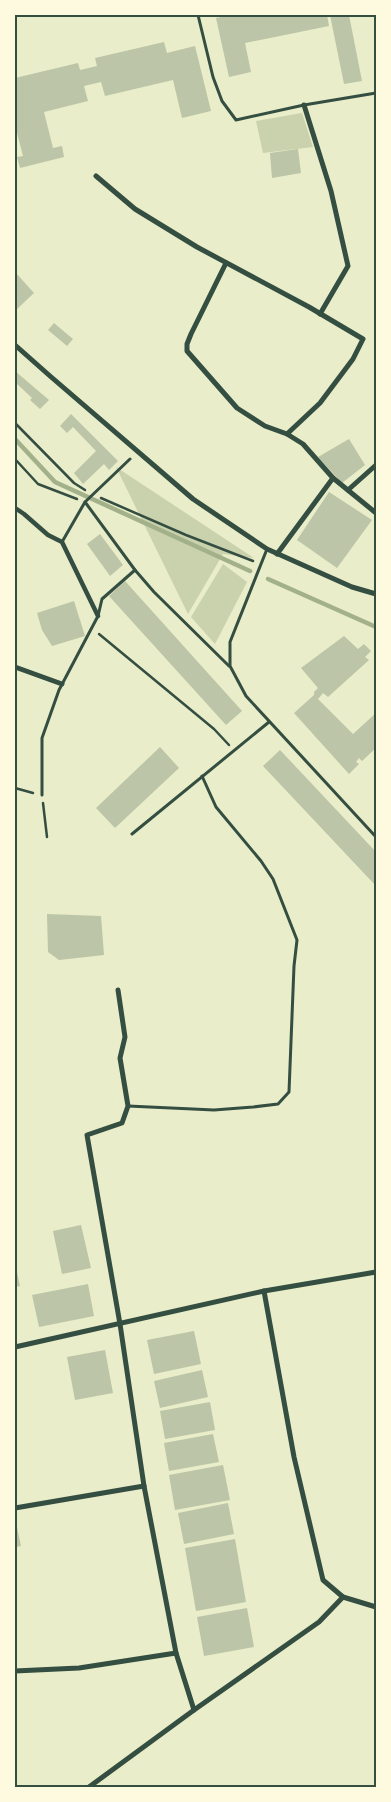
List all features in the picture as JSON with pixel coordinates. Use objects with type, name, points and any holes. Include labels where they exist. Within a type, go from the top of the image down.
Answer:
[{"type":"street","points":[[304,105],[331,191],[348,266],[320,314]]},
{"type":"street","points":[[96,176],[136,208],[226,264],[309,307],[363,339],[353,358],[320,403],[287,434]]},
{"type":"street","points":[[226,264],[191,334],[187,344],[187,351],[236,408],[265,426],[287,434],[302,444],[333,478],[376,513]]},
{"type":"street","points":[[15,345],[193,499],[267,549],[352,587],[376,594]]},
{"type":"street","points":[[348,490],[376,464]]},
{"type":"street","points":[[277,554],[333,478]]},
{"type":"street","points":[[15,508],[48,535],[62,542],[98,616]]},
{"type":"street","points":[[15,667],[62,684]]},
{"type":"street","points":[[118,990],[125,1037],[120,1058],[128,1106],[122,1123],[87,1135],[120,1324],[144,1486],[176,1653],[194,1710]]},
{"type":"street","points":[[15,1347],[264,1291],[376,1272]]},
{"type":"street","points":[[264,1291],[294,1457],[323,1580],[343,1597],[376,1607]]},
{"type":"street","points":[[15,1508],[144,1486]]},
{"type":"street","points":[[89,1787],[319,1622],[343,1597]]},
{"type":"street","points":[[15,1671],[79,1668],[176,1653]]},
{"type":"lane","points":[[198,15],[213,77],[222,100],[236,120],[304,105],[376,93]]},
{"type":"lane","points":[[62,542],[86,501],[130,459]]},
{"type":"lane","points":[[86,501],[135,570],[154,592],[230,666],[246,696],[376,836]]},
{"type":"lane","points":[[230,666],[230,642],[267,549]]},
{"type":"lane","points":[[42,795],[42,738],[62,684],[98,616],[102,599],[135,570]]},
{"type":"lane","points":[[132,834],[269,722]]},
{"type":"lane","points":[[128,1106],[214,1110],[252,1107],[278,1104],[289,1092],[294,966],[297,940],[273,879],[261,861],[216,807],[202,776]]},
{"type":"path","points":[[15,423],[74,483],[92,495],[194,538],[256,562],[262,561]]},
{"type":"path","points":[[15,459],[38,484],[86,501]]},
{"type":"path","points":[[92,628],[214,729],[234,750]]},
{"type":"path","points":[[15,788],[42,795],[47,837]]},
{"type":"green space","points":[[302,113],[313,147],[263,153],[256,121]]},
{"type":"green space","points":[[116,467],[254,558],[223,554],[188,614]]},
{"type":"green space","points":[[223,564],[247,582],[215,644],[191,617]]},
{"type":"building","points":[[232,15],[327,15],[329,26],[245,43],[251,72],[229,77],[216,18]]},
{"type":"building","points":[[330,15],[349,15],[362,81],[344,84]]},
{"type":"building","points":[[164,42],[167,53],[195,46],[211,111],[182,118],[173,80],[105,96],[101,82],[84,86],[88,101],[44,112],[53,148],[62,146],[64,157],[20,168],[17,157],[23,156],[15,125],[15,78],[78,63],[80,70],[97,66],[95,58]]},
{"type":"building","points":[[298,149],[301,173],[272,178],[270,153]]},
{"type":"building","points":[[15,274],[34,293],[16,310]]},
{"type":"building","points":[[54,323],[73,339],[67,346],[48,330]]},
{"type":"building","points":[[15,371],[49,400],[40,409],[30,400],[32,398],[15,382]]},
{"type":"building","points":[[71,414],[118,461],[109,470],[104,464],[83,484],[74,473],[96,451],[73,427],[67,433],[60,426]]},
{"type":"building","points":[[349,439],[365,465],[342,483],[318,457]]},
{"type":"building","points":[[329,492],[372,520],[337,568],[297,540]]},
{"type":"building","points":[[100,534],[123,565],[110,576],[87,544]]},
{"type":"building","points":[[125,581],[242,711],[226,725],[109,596]]},
{"type":"building","points":[[74,601],[85,636],[52,646],[42,630],[37,613]]},
{"type":"building","points":[[344,636],[358,649],[364,644],[371,651],[365,657],[369,660],[328,697],[323,693],[318,699],[353,734],[376,713],[376,748],[362,761],[359,758],[356,762],[359,764],[349,774],[294,713],[314,695],[318,688],[301,668]]},
{"type":"building","points":[[160,747],[179,768],[115,828],[96,808]]},
{"type":"building","points":[[280,750],[376,852],[376,886],[263,766]]},
{"type":"building","points":[[47,914],[101,916],[104,955],[59,960],[48,952]]},
{"type":"building","points":[[81,1225],[91,1268],[62,1274],[53,1231]]},
{"type":"building","points":[[15,1272],[17,1272],[20,1286],[15,1287]]},
{"type":"building","points":[[88,1284],[94,1316],[39,1327],[32,1295]]},
{"type":"building","points":[[194,1331],[201,1364],[154,1374],[147,1340]]},
{"type":"building","points":[[105,1350],[113,1393],[75,1400],[67,1357]]},
{"type":"building","points":[[202,1370],[208,1397],[160,1408],[154,1381]]},
{"type":"building","points":[[210,1402],[215,1430],[165,1439],[160,1411]]},
{"type":"building","points":[[213,1434],[219,1462],[169,1471],[164,1443]]},
{"type":"building","points":[[223,1465],[230,1500],[175,1510],[169,1475]]},
{"type":"building","points":[[228,1503],[234,1534],[184,1544],[178,1513]]},
{"type":"building","points":[[15,1527],[17,1527],[21,1546],[15,1547]]},
{"type":"building","points":[[235,1539],[246,1602],[196,1611],[185,1548]]},
{"type":"building","points":[[247,1608],[254,1647],[204,1656],[197,1617]]},
{"type":"waterway","points":[[15,439],[55,482],[250,571]]},
{"type":"waterway","points":[[268,579],[376,627]]}]
